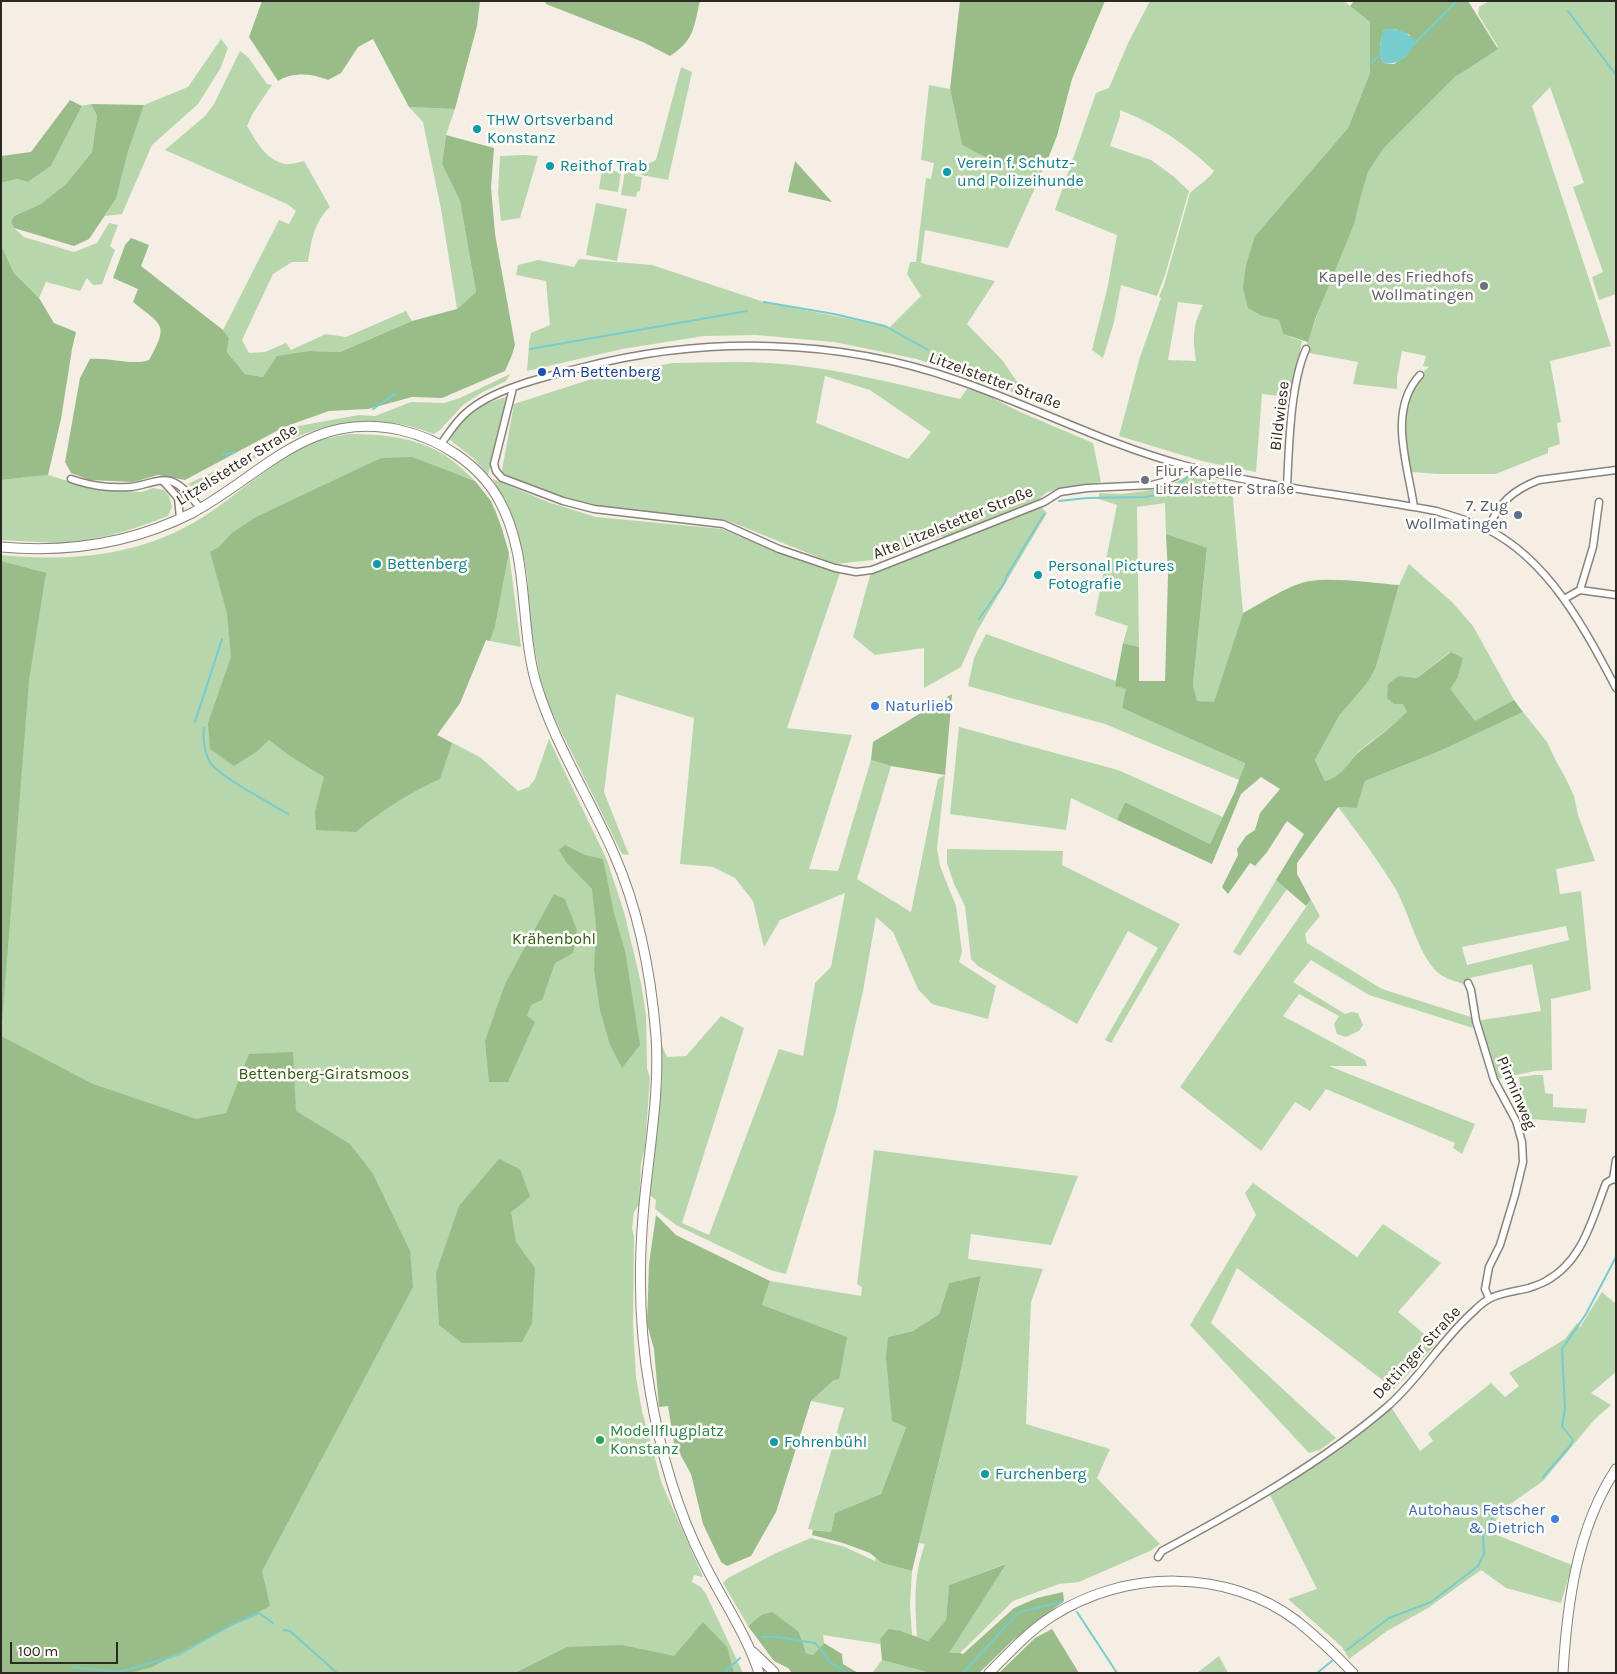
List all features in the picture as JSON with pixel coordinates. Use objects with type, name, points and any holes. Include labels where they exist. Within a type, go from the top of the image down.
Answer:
[{"type":"main road","name":"Litzelstetter Straße","points":[[1,547],[66,549],[101,544],[134,536],[200,508],[283,452],[301,442],[331,431],[368,426],[396,429],[440,444]]},
{"type":"main road","points":[[440,444],[457,454],[486,482],[499,500],[510,525],[521,576],[527,630],[536,683],[546,713],[562,750],[615,856],[637,920],[650,980],[656,1042],[653,1123],[644,1201],[640,1278],[641,1321],[649,1388],[671,1482],[686,1523],[702,1560],[750,1648],[759,1673]]},
{"type":"main road","points":[[1563,1673],[1568,1621],[1585,1534],[1596,1504],[1616,1469]]},
{"type":"main road","points":[[989,1673],[1024,1638],[1050,1617],[1075,1603],[1110,1589],[1171,1580],[1213,1585],[1260,1600],[1297,1621],[1353,1673]]},
{"type":"main road","points":[[750,1648],[774,1673]]},
{"type":"street","name":"Litzelstetter Straße","points":[[440,444],[469,410],[481,402],[545,377],[599,363],[660,352],[734,346],[771,346],[831,351],[886,361],[954,379],[1145,454],[1184,465],[1255,482],[1414,507],[1461,518],[1488,530],[1527,559],[1547,577],[1564,600],[1616,688]]},
{"type":"street","name":"Bildwiese","points":[[1287,487],[1288,452],[1294,398],[1306,349]]},
{"type":"street","points":[[1414,507],[1402,433],[1407,396],[1414,381],[1420,375]]},
{"type":"street","name":"Alte Litzelstetter Straße","points":[[513,388],[494,464],[496,471],[502,478],[594,509],[722,524],[779,549],[835,568],[856,572],[872,570],[1044,502],[1060,492],[1087,488],[1152,485],[1176,476],[1184,465]]},
{"type":"street","points":[[1488,530],[1494,515],[1502,504],[1518,490],[1530,484],[1539,480],[1616,470]]},
{"type":"street","points":[[71,479],[96,487],[130,487],[156,481],[174,482],[200,508]]},
{"type":"street","points":[[163,481],[178,498],[180,518]]},
{"type":"street","points":[[1580,590],[1593,547],[1599,502]]},
{"type":"street","points":[[1564,600],[1580,590],[1616,595]]},
{"type":"street","name":"Pirminweg","points":[[1468,983],[1472,990],[1478,1029],[1494,1080],[1516,1121],[1522,1142],[1522,1162],[1515,1196],[1500,1245],[1488,1267],[1485,1289],[1489,1298]]},
{"type":"street","name":"Dettinger Straße","points":[[1158,1556],[1162,1551],[1233,1512],[1321,1456],[1378,1415],[1390,1405],[1461,1324],[1489,1298],[1546,1282],[1564,1268],[1586,1238],[1606,1183],[1614,1180],[1616,1160]]},
{"type":"green space","points":[[262,1],[480,1],[477,26],[455,109],[409,107],[373,39],[358,47],[341,73],[328,80],[302,74],[289,76],[278,81],[249,37]]},
{"type":"green space","points":[[545,1],[700,1],[689,39],[670,56],[643,42],[546,4]]},
{"type":"green space","points":[[960,1],[1105,1],[1072,79],[1057,136],[1047,161],[1000,165],[962,145],[950,89]]},
{"type":"green space","points":[[1150,1],[1344,1],[1370,22],[1370,73],[1348,128],[1255,236],[1262,316],[1279,320],[1283,334],[1302,341],[1290,397],[1262,394],[1256,472],[1202,461],[1119,436],[1140,357],[1161,298],[1159,297],[1190,193],[1214,171],[1193,152],[1170,136],[1120,110],[1120,116],[1110,146],[1151,160],[1173,176],[1189,191],[1165,275],[1157,296],[1121,285],[1114,322],[1103,358],[1092,350],[1107,290],[1117,235],[1055,210],[1096,93],[1109,88],[1128,43]],"holes":[[[1178,302],[1203,305],[1194,333],[1196,361],[1168,360]]]},
{"type":"green space","points":[[1354,1],[1468,1],[1498,49],[1455,77],[1384,148],[1368,172],[1354,224],[1316,317],[1308,342],[1283,334],[1279,320],[1262,316],[1248,308],[1243,288],[1246,265],[1255,236],[1348,128],[1370,73],[1370,22],[1350,6]],"holes":[[[1395,29],[1410,35],[1406,56],[1394,64],[1383,63],[1380,46],[1384,30]]]},
{"type":"green space","points":[[1489,1],[1616,1],[1616,294],[1599,300],[1592,277],[1603,272],[1573,187],[1584,183],[1550,87],[1532,106],[1611,346],[1550,361],[1561,422],[1557,423],[1560,444],[1548,448],[1548,453],[1496,474],[1411,472],[1404,453],[1405,401],[1420,375],[1429,367],[1423,366],[1426,356],[1402,351],[1397,389],[1353,384],[1358,362],[1304,352],[1368,172],[1384,148],[1455,77],[1498,47],[1478,14],[1479,7]]},
{"type":"green space","points":[[221,39],[228,48],[220,69],[198,104],[152,145],[122,214],[105,216],[116,199],[128,152],[144,105],[188,87]]},
{"type":"green space","points":[[240,51],[248,57],[267,84],[272,85],[253,113],[247,126],[262,149],[278,162],[292,164],[304,161],[330,207],[317,226],[308,262],[292,262],[273,274],[242,340],[249,353],[265,352],[286,343],[291,350],[326,334],[346,337],[406,311],[412,321],[340,352],[310,351],[263,377],[245,374],[227,352],[229,338],[223,330],[279,220],[289,224],[296,211],[287,204],[165,150],[205,116],[214,104]]},
{"type":"green space","points":[[681,67],[692,72],[668,180],[641,175],[644,166],[656,160]]},
{"type":"green space","points":[[929,85],[950,89],[962,145],[1000,165],[1047,161],[1008,248],[925,230],[921,263],[995,281],[967,324],[1003,361],[1027,397],[917,359],[834,342],[756,335],[704,336],[622,349],[527,371],[531,333],[550,325],[546,281],[516,275],[518,265],[538,260],[574,267],[579,259],[652,265],[764,302],[890,327],[921,296],[907,274],[910,262],[916,262],[926,178],[931,179],[934,163],[921,160]]},
{"type":"green space","points":[[70,100],[82,106],[51,166],[28,182],[17,179],[1,183],[1,156],[31,152]]},
{"type":"green space","points":[[91,104],[97,116],[92,152],[66,184],[41,204],[14,216],[11,222],[14,228],[24,237],[74,252],[97,243],[109,223],[118,225],[110,246],[115,250],[102,284],[93,285],[87,278],[80,291],[46,282],[39,298],[14,273],[1,245],[1,183],[17,179],[28,182],[51,166],[82,106]]},
{"type":"green space","points":[[91,104],[144,105],[128,152],[116,199],[89,239],[74,246],[14,228],[11,222],[14,216],[41,204],[66,184],[92,152],[97,116]]},
{"type":"green space","points":[[409,107],[455,109],[446,135],[442,164],[460,201],[476,292],[457,309],[441,209],[423,122]]},
{"type":"green space","points":[[446,135],[494,148],[491,187],[495,234],[515,345],[505,371],[442,398],[412,397],[368,409],[329,411],[284,427],[185,480],[158,475],[133,482],[90,480],[71,473],[65,462],[80,378],[90,359],[128,362],[149,360],[161,332],[157,321],[133,302],[138,289],[113,278],[125,245],[131,238],[149,245],[141,266],[223,330],[229,338],[227,352],[245,374],[263,377],[277,356],[310,351],[340,352],[412,321],[457,309],[476,292],[460,201],[442,164]]},
{"type":"green space","points":[[500,156],[538,156],[520,218],[501,221],[498,193]]},
{"type":"green space","points":[[795,161],[832,202],[788,192]]},
{"type":"green space","points":[[602,169],[621,172],[618,192],[599,189]]},
{"type":"green space","points":[[625,171],[642,177],[640,191],[637,192],[636,197],[621,195]]},
{"type":"green space","points":[[596,203],[627,209],[617,261],[586,255]]},
{"type":"green space","points":[[1,245],[14,273],[39,298],[54,323],[76,332],[61,419],[48,475],[1,480]]},
{"type":"green space","points":[[757,362],[841,372],[960,399],[967,389],[983,393],[1018,411],[1093,443],[1101,482],[1047,492],[1036,502],[1047,513],[977,631],[961,667],[924,688],[924,648],[875,655],[853,637],[871,572],[944,538],[942,536],[873,560],[835,564],[726,520],[594,506],[563,498],[504,477],[502,470],[514,404],[601,376],[673,363]],"holes":[[[825,376],[870,390],[931,432],[908,459],[816,423]]]},
{"type":"green space","points":[[510,374],[506,381],[481,393],[463,405],[434,434],[400,424],[369,421],[339,424],[283,443],[199,492],[188,484],[229,464],[293,427],[359,415],[375,416],[411,402],[444,403],[460,398]]},
{"type":"green space","points":[[506,397],[488,475],[473,458],[450,440],[459,423],[472,411]]},
{"type":"green space","name":"Bettenberg-Giratsmoos","points":[[349,434],[399,438],[435,450],[465,471],[475,481],[463,476],[480,499],[495,509],[503,532],[495,606],[486,639],[460,703],[437,735],[480,757],[518,791],[529,787],[535,779],[549,739],[607,860],[624,912],[641,983],[646,1015],[647,1068],[650,1078],[645,1147],[641,1164],[639,1205],[634,1212],[632,1228],[634,1237],[633,1325],[636,1377],[642,1411],[662,1484],[703,1577],[694,1575],[692,1582],[701,1587],[706,1594],[743,1673],[1,1673],[1,555],[54,558],[80,556],[131,548],[156,540],[180,530],[203,517],[288,456],[304,447],[323,439]]},
{"type":"green space","points":[[412,457],[475,481],[491,501],[509,553],[495,627],[490,641],[486,640],[460,703],[437,735],[452,743],[440,779],[396,803],[356,832],[316,830],[315,811],[324,777],[290,756],[269,740],[256,752],[234,766],[210,749],[208,723],[231,657],[227,613],[210,552],[219,547],[232,533],[256,517],[381,458]]},
{"type":"green space","points":[[48,475],[97,490],[142,492],[153,488],[164,490],[169,496],[172,507],[168,516],[133,529],[84,541],[45,543],[1,540],[1,480]]},
{"type":"green space","points":[[1189,475],[1232,487],[1243,613],[1214,703],[1197,701],[1193,685],[1207,549],[1166,534],[1165,503],[1137,507],[1139,647],[1123,643],[1128,626],[1095,615],[1117,505],[1099,499],[1099,493],[1122,494],[1165,488]]},
{"type":"green space","points":[[493,479],[548,502],[596,517],[722,529],[777,552],[841,570],[787,728],[852,735],[809,869],[838,871],[871,760],[891,766],[857,879],[911,912],[938,779],[945,775],[937,848],[940,866],[956,906],[962,952],[959,962],[996,986],[988,1019],[932,1004],[918,989],[893,932],[876,917],[863,991],[836,1111],[786,1274],[770,1270],[676,1225],[655,1209],[656,1200],[648,1194],[662,1080],[661,1043],[667,1057],[686,1056],[721,1016],[744,1028],[682,1223],[709,1235],[779,1049],[803,1056],[815,983],[831,967],[845,893],[780,920],[764,947],[753,901],[735,878],[713,867],[680,864],[694,718],[616,694],[604,792],[629,855],[622,854],[551,711],[541,681],[531,630],[527,575],[523,555],[515,525]]},
{"type":"green space","points":[[1166,534],[1207,548],[1193,685],[1197,701],[1214,702],[1243,613],[1285,590],[1310,581],[1342,580],[1399,585],[1376,667],[1368,682],[1339,716],[1315,760],[1325,781],[1342,772],[1361,750],[1407,712],[1403,704],[1394,704],[1387,698],[1388,684],[1399,676],[1417,678],[1451,652],[1463,658],[1457,679],[1450,689],[1475,721],[1514,700],[1523,712],[1440,751],[1365,781],[1357,808],[1338,807],[1297,863],[1297,874],[1311,900],[1306,906],[1276,880],[1304,834],[1287,821],[1267,852],[1255,866],[1250,863],[1228,894],[1222,887],[1238,855],[1237,849],[1246,836],[1255,830],[1260,813],[1280,789],[1261,777],[1241,794],[1212,864],[1117,820],[1125,802],[1210,844],[1235,791],[1245,763],[1122,708],[1126,689],[1115,686],[1123,643],[1139,647],[1139,681],[1165,681],[1168,575]]},
{"type":"green space","points":[[509,553],[521,647],[490,641],[495,627]]},
{"type":"green space","points":[[1,561],[46,573],[29,680],[1,1036]]},
{"type":"green space","points":[[1409,564],[1452,602],[1473,626],[1514,700],[1475,722],[1449,689],[1457,679],[1450,652],[1417,678],[1399,676],[1403,704],[1408,712],[1359,751],[1341,772],[1325,781],[1315,760],[1339,716],[1368,682],[1376,667],[1399,585]]},
{"type":"green space","points":[[986,634],[1116,681],[1116,686],[1127,689],[1122,708],[1245,762],[1239,780],[1105,724],[968,686],[974,658]]},
{"type":"green space","points":[[952,694],[945,775],[891,766],[871,760],[873,742]]},
{"type":"green space","points":[[1523,712],[1547,742],[1574,796],[1578,815],[1595,861],[1556,869],[1560,894],[1581,891],[1591,990],[1551,999],[1552,1070],[1535,1071],[1494,1080],[1476,1021],[1541,1011],[1532,964],[1470,978],[1466,985],[1441,975],[1433,968],[1420,947],[1395,888],[1368,847],[1338,807],[1357,808],[1365,781],[1440,751]],"holes":[[[1566,926],[1569,940],[1467,965],[1462,947]]]},
{"type":"green space","points":[[959,727],[1118,770],[1223,817],[1210,844],[1125,802],[1117,820],[1071,798],[1066,830],[950,814]]},
{"type":"green space","points":[[565,845],[585,855],[603,859],[614,913],[625,951],[640,1045],[622,1068],[610,1045],[600,1010],[594,970],[596,926],[592,889],[566,862],[559,850]]},
{"type":"green space","points":[[947,849],[1063,851],[1062,865],[1180,924],[1111,1043],[1105,1040],[1158,948],[1128,931],[1077,1024],[978,966],[971,959],[965,906],[954,884],[947,863]]},
{"type":"green space","points":[[1276,880],[1287,889],[1240,956],[1233,952]]},
{"type":"green space","name":"Krähenbohl","points":[[554,894],[565,899],[577,930],[573,953],[555,963],[542,1000],[531,1005],[527,1016],[535,1022],[508,1082],[489,1082],[485,1041],[505,984]]},
{"type":"green space","points":[[1311,900],[1320,916],[1305,934],[1307,943],[1382,989],[1471,1017],[1473,1028],[1369,995],[1311,960],[1293,982],[1345,1014],[1351,1012],[1358,1013],[1363,1025],[1359,1031],[1346,1037],[1337,1034],[1334,1024],[1339,1016],[1299,994],[1283,1016],[1365,1060],[1367,1066],[1329,1066],[1475,1124],[1462,1154],[1453,1148],[1455,1143],[1326,1089],[1310,1111],[1295,1102],[1261,1151],[1180,1087]]},
{"type":"green space","points":[[1,1036],[93,1084],[196,1119],[226,1113],[249,1054],[293,1052],[296,1111],[350,1144],[373,1174],[410,1251],[413,1287],[262,1571],[270,1606],[152,1667],[130,1673],[1,1673]]},
{"type":"green space","points":[[1543,1075],[1545,1093],[1553,1094],[1553,1107],[1587,1109],[1585,1123],[1529,1119],[1523,1111],[1519,1077]]},
{"type":"green space","points":[[874,1150],[1078,1176],[1051,1245],[971,1234],[968,1259],[1043,1269],[1031,1302],[1026,1424],[1110,1449],[1097,1478],[1160,1544],[1150,1551],[1079,1582],[1059,1584],[1013,1601],[960,1653],[948,1653],[1005,1564],[949,1585],[946,1620],[928,1641],[917,1637],[916,1590],[918,1568],[925,1544],[919,1543],[959,1379],[981,1277],[949,1283],[939,1314],[913,1331],[888,1337],[906,1427],[881,1494],[835,1513],[831,1532],[808,1529],[844,1408],[811,1401],[834,1380],[762,1305],[770,1281],[861,1296],[862,1287],[857,1284]]},
{"type":"green space","points":[[499,1159],[520,1169],[530,1197],[511,1212],[516,1242],[535,1268],[532,1323],[522,1342],[462,1343],[439,1325],[436,1273],[459,1206]]},
{"type":"green space","points":[[1253,1183],[1357,1257],[1383,1224],[1441,1263],[1398,1312],[1436,1344],[1394,1389],[1237,1268],[1211,1323],[1336,1438],[1320,1450],[1309,1453],[1190,1325],[1256,1215],[1245,1193]]},
{"type":"green space","points":[[656,1215],[676,1235],[770,1281],[762,1305],[847,1337],[839,1379],[834,1380],[811,1401],[776,1512],[751,1556],[727,1566],[721,1562],[703,1524],[691,1474],[674,1443],[668,1406],[659,1407],[654,1349],[647,1324],[649,1264]]},
{"type":"green space","points":[[981,1276],[959,1379],[912,1571],[882,1563],[870,1553],[843,1543],[812,1535],[813,1530],[831,1532],[835,1513],[881,1494],[906,1427],[892,1421],[886,1358],[888,1337],[913,1331],[939,1314],[949,1283]]},
{"type":"green space","points":[[1602,1292],[1616,1304],[1616,1372],[1591,1393],[1611,1405],[1594,1420],[1543,1481],[1502,1510],[1489,1532],[1572,1565],[1561,1603],[1506,1588],[1481,1570],[1428,1608],[1387,1631],[1349,1659],[1342,1647],[1288,1599],[1317,1589],[1270,1495],[1310,1468],[1391,1407],[1420,1451],[1433,1441],[1428,1433],[1491,1383],[1505,1397],[1519,1386],[1509,1373],[1565,1339],[1577,1323],[1580,1327]]},
{"type":"green space","points":[[811,1538],[845,1547],[875,1561],[876,1558],[882,1563],[912,1571],[910,1605],[912,1635],[901,1631],[880,1639],[880,1644],[823,1635],[824,1643],[813,1655],[806,1653],[799,1632],[761,1615],[748,1626],[723,1583],[728,1578],[776,1553]]},
{"type":"green space","points":[[1006,1564],[949,1653],[963,1654],[1014,1608],[1037,1598],[1063,1592],[1064,1601],[1012,1641],[979,1673],[930,1673],[882,1660],[880,1639],[889,1629],[901,1631],[928,1641],[946,1620],[949,1585]]},
{"type":"green space","points":[[772,1612],[799,1632],[806,1653],[813,1655],[824,1643],[842,1654],[843,1664],[858,1673],[792,1673],[788,1668],[774,1661],[748,1626],[761,1615]]},
{"type":"green space","points":[[703,1622],[727,1647],[734,1673],[515,1673],[567,1647],[622,1645],[674,1656]]},
{"type":"green space","points":[[1052,1629],[1079,1673],[999,1673],[1035,1638]]},
{"type":"green space","points":[[1219,1656],[1228,1673],[1197,1673]]},
{"type":"green space","points":[[882,1660],[930,1673],[872,1673]]},
{"type":"water","points":[[1384,29],[1394,29],[1402,32],[1410,36],[1416,43],[1406,56],[1394,63],[1383,63],[1380,54],[1381,38]]},
{"type":"waterway","points":[[1414,44],[1457,1]]},
{"type":"waterway","points":[[1568,11],[1616,75]]},
{"type":"waterway","points":[[1370,64],[1381,54]]},
{"type":"waterway","points":[[764,302],[834,314],[885,326],[928,350]]},
{"type":"waterway","points":[[530,349],[747,311]]},
{"type":"waterway","points":[[373,409],[395,394]]},
{"type":"waterway","points":[[223,455],[234,452]]},
{"type":"waterway","points":[[1059,501],[1087,498],[1146,497],[1169,492],[1190,475]]},
{"type":"waterway","points":[[979,619],[1005,582],[1006,577],[1044,514]]},
{"type":"waterway","points":[[195,722],[222,639]]},
{"type":"waterway","points":[[204,728],[205,750],[215,768],[234,782],[288,814]]},
{"type":"waterway","points":[[1543,1477],[1573,1440],[1562,1426],[1565,1409],[1562,1349],[1586,1314],[1616,1257]]},
{"type":"waterway","points":[[1347,1650],[1389,1618],[1431,1602],[1478,1566],[1484,1554],[1483,1535],[1503,1504]]},
{"type":"waterway","points":[[963,1673],[1019,1612],[1062,1602]]},
{"type":"waterway","points":[[1077,1612],[1117,1673]]},
{"type":"waterway","points":[[72,1667],[119,1672],[178,1655],[231,1625],[259,1613],[273,1623]]},
{"type":"waterway","points":[[284,1630],[290,1631],[337,1673]]},
{"type":"waterway","points":[[762,1637],[778,1637],[815,1643],[830,1662],[847,1673]]},
{"type":"waterway","points":[[724,1673],[740,1658]]},
{"type":"waterway","points":[[1317,1673],[1332,1661]]},
{"type":"place","name":"THW Ortsverband Konstanz","points":[[477,129]]},
{"type":"place","name":"Reithof Trab","points":[[550,166]]},
{"type":"place","name":"Verein f. Schutz- und Polizeihunde","points":[[947,172]]},
{"type":"place","name":"Kapelle des Friedhofs Wollmatingen","points":[[1484,286]]},
{"type":"place","name":"Am Bettenberg","points":[[542,372]]},
{"type":"place","name":"Flur-Kapelle Litzelstetter Straße","points":[[1145,480]]},
{"type":"place","name":"7. Zug Wollmatingen","points":[[1518,515]]},
{"type":"place","name":"Bettenberg","points":[[377,564]]},
{"type":"place","name":"Personal Pictures Fotografie","points":[[1038,575]]},
{"type":"place","name":"Naturlieb","points":[[875,706]]},
{"type":"place","name":"Modellflugplatz Konstanz","points":[[600,1440]]},
{"type":"place","name":"Fohrenbühl","points":[[774,1442]]},
{"type":"place","name":"Furchenberg","points":[[985,1474]]},
{"type":"place","name":"Autohaus Fetscher & Dietrich","points":[[1555,1519]]}]
